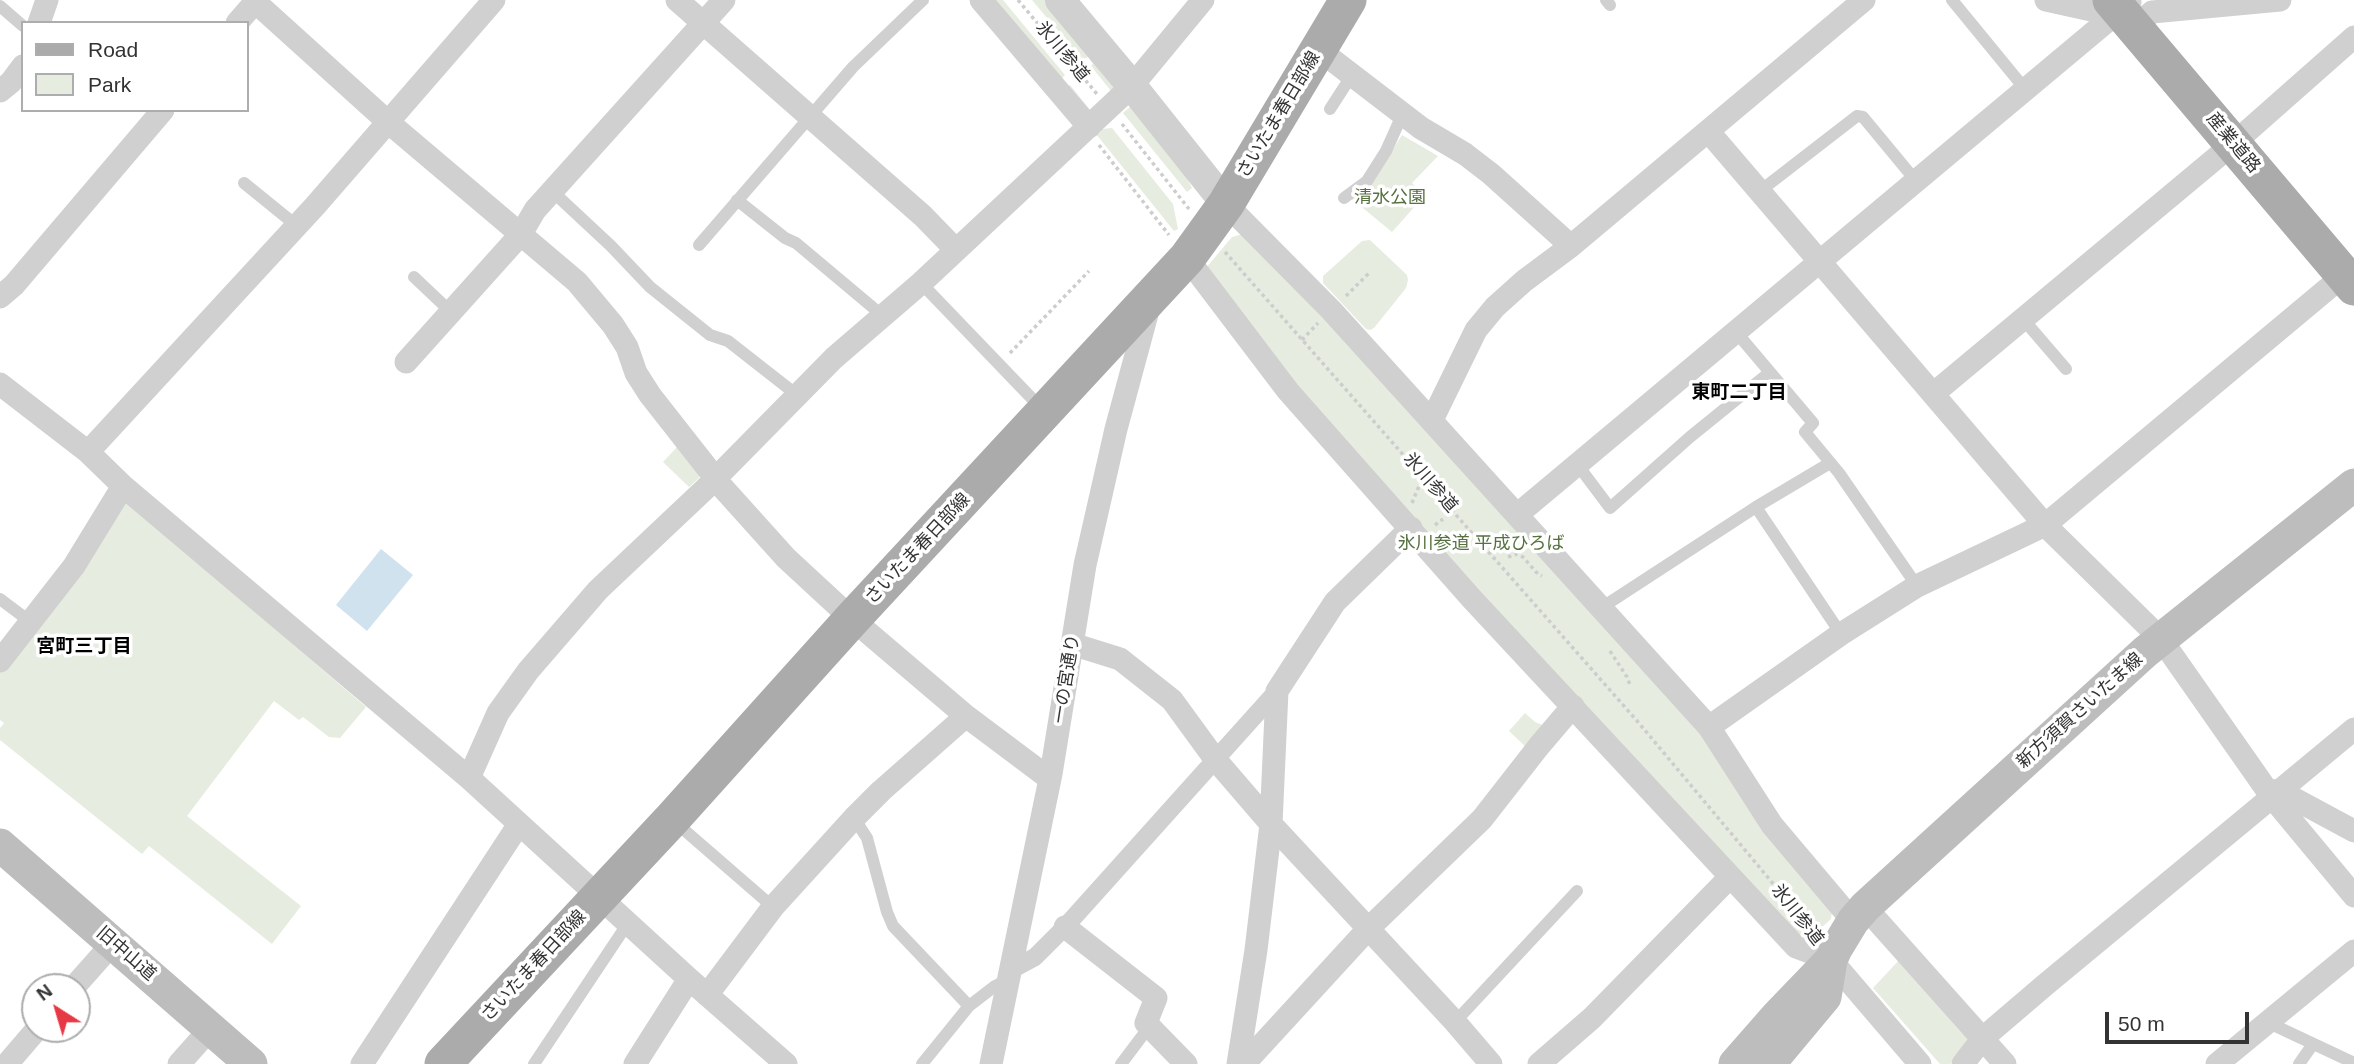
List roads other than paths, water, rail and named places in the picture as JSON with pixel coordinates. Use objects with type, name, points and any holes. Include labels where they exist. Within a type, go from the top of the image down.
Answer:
[{"type":"main road","name":"さいたま春日部線","points":[[443,1064],[1152,296],[1207,231],[1348,0]]},
{"type":"main road","name":"産業道路","points":[[2123,11],[2349,281]]},
{"type":"main road","name":"新方須賀さいたま線","points":[[1832,960],[1859,914],[2161,639],[2354,485]]},
{"type":"main road","name":"旧中山道","points":[[0,845],[251,1064]]},
{"type":"main road","points":[[1735,1064],[1832,960]]},
{"type":"main road","points":[[1769,1064],[1825,998],[1832,960]]},
{"type":"street","points":[[40,21],[47,0]]},
{"type":"street","points":[[88,452],[297,226],[494,0]]},
{"type":"street","points":[[677,0],[923,216],[956,250]]},
{"type":"street","points":[[406,362],[521,234],[535,210],[724,0]]},
{"type":"street","points":[[981,0],[1088,128]]},
{"type":"street","points":[[1059,0],[1132,86],[1288,391],[1472,599],[1796,947],[1832,960]]},
{"type":"street","points":[[470,778],[498,713],[528,671],[598,590],[716,478],[834,358],[921,283],[1132,86],[1203,0]]},
{"type":"street","points":[[1432,420],[1476,330],[1495,307],[1864,0]]},
{"type":"street","points":[[2046,0],[2123,11],[2152,12],[2280,0]]},
{"type":"street","points":[[239,21],[255,1],[388,122],[577,282],[596,302],[627,347],[636,373],[650,395],[755,526],[852,620],[966,716],[1050,779]]},
{"type":"street","points":[[1518,514],[2025,89],[2123,11]]},
{"type":"street","points":[[1933,394],[2234,143],[2354,37]]},
{"type":"street","points":[[1318,49],[1403,113],[1492,174],[1571,246]]},
{"type":"street","points":[[0,90],[11,82],[21,69]]},
{"type":"street","points":[[0,298],[161,112]]},
{"type":"street","points":[[1708,131],[2045,525],[2161,639],[2354,896]]},
{"type":"street","points":[[1207,231],[1279,256],[1518,514],[1709,727],[1772,825],[1983,1038],[2005,1064]]},
{"type":"street","points":[[1709,727],[1841,634],[1917,586],[2045,525],[2349,281]]},
{"type":"street","name":"一の宮通り","points":[[991,1064],[1050,779],[1085,565],[1113,443],[1152,296]]},
{"type":"street","points":[[0,384],[88,452],[122,486],[470,778],[786,1064]]},
{"type":"street","points":[[0,661],[74,566],[122,486]]},
{"type":"street","points":[[1009,975],[1035,957],[1065,926],[1215,760],[1277,691],[1335,602],[1411,528]]},
{"type":"street","points":[[1072,644],[1119,659],[1172,699],[1215,760],[1491,1064]]},
{"type":"street","points":[[1238,1064],[1256,950],[1271,824],[1277,691]]},
{"type":"street","points":[[1244,1064],[1368,929],[1482,819],[1573,706]]},
{"type":"street","points":[[707,995],[773,907],[854,818],[966,716]]},
{"type":"street","points":[[1963,1064],[1983,1038],[2354,729]]},
{"type":"street","points":[[2275,793],[2354,831]]},
{"type":"street","points":[[362,1064],[519,824]]},
{"type":"street","points":[[1539,1064],[1612,999],[1730,877]]},
{"type":"street","points":[[1065,926],[1156,998],[1146,1023],[1186,1064]]},
{"type":"street","points":[[86,973],[113,943]]},
{"type":"street","points":[[2217,1064],[2354,951]]},
{"type":"street","name":"氷川参道","points":[[1832,960],[1920,1064]]},
{"type":"street","points":[[635,1064],[689,979]]},
{"type":"street","points":[[178,1064],[211,1028]]},
{"type":"street","points":[[7,1064],[25,1043]]},
{"type":"lane","points":[[699,245],[853,67],[923,0]]},
{"type":"lane","points":[[1952,0],[2025,89]]},
{"type":"lane","points":[[0,6],[21,24]]},
{"type":"lane","points":[[1329,109],[1352,75]]},
{"type":"lane","points":[[1344,198],[1367,181],[1386,151],[1403,113]]},
{"type":"lane","points":[[1760,191],[1857,116],[1863,117],[1916,181]]},
{"type":"lane","points":[[244,183],[297,226]]},
{"type":"lane","points":[[552,191],[650,287],[710,335],[728,341],[797,395]]},
{"type":"lane","points":[[737,200],[785,238],[796,243],[883,316]]},
{"type":"lane","points":[[414,277],[452,312]]},
{"type":"lane","points":[[921,283],[1044,412]]},
{"type":"lane","points":[[2023,320],[2066,369]]},
{"type":"lane","points":[[1736,332],[1813,423],[1805,432],[1917,586]]},
{"type":"lane","points":[[1577,464],[1610,508],[1690,437],[1769,373]]},
{"type":"lane","points":[[1601,608],[1756,507],[1830,463]]},
{"type":"lane","points":[[1756,507],[1841,634]]},
{"type":"lane","points":[[0,599],[32,623]]},
{"type":"lane","points":[[854,818],[867,838],[893,926],[969,1006]]},
{"type":"lane","points":[[672,819],[773,907]]},
{"type":"lane","points":[[1455,1022],[1577,891]]},
{"type":"lane","points":[[534,1064],[628,923]]},
{"type":"lane","points":[[922,1064],[969,1006],[1009,975]]},
{"type":"lane","points":[[2267,1022],[2354,1063]]},
{"type":"lane","points":[[1121,1064],[1149,1027]]},
{"type":"lane","points":[[2298,1064],[2313,1044]]},
{"type":"water","points":[[381,549],[413,575],[367,631],[336,605]]},
{"type":"district","name":"東町二丁目","points":[[1739,393]]},
{"type":"district","name":"宮町三丁目","points":[[84,647]]},
{"type":"park label","name":"清水公園","points":[[1390,198]]},
{"type":"park label","name":"氷川参道 平成ひろば","points":[[1481,544]]}]
